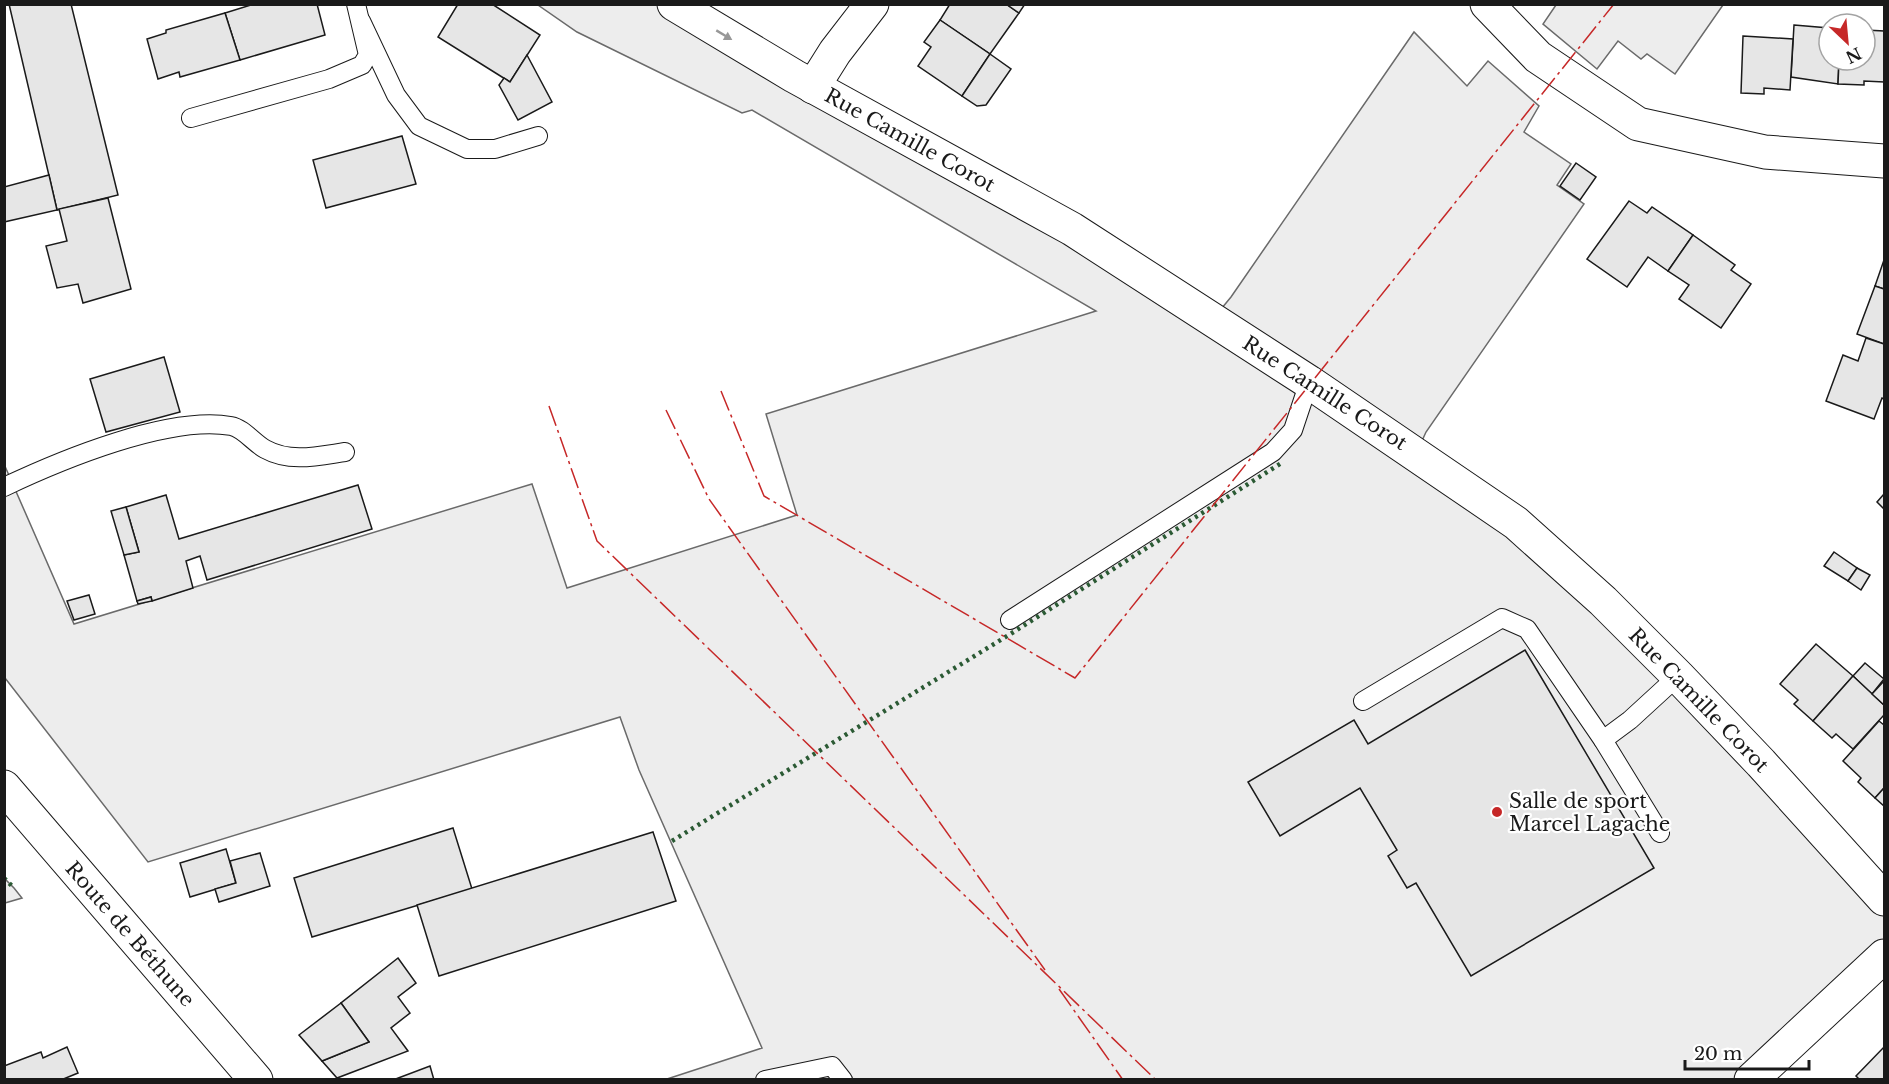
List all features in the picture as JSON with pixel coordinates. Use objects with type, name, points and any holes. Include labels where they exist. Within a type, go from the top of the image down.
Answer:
[{"type":"street","name":"Rue Camille Corot","points":[[674,4],[813,87],[1072,229],[1309,382],[1516,523],[1603,601],[1678,676],[1761,763],[1884,899]]},
{"type":"street","points":[[813,87],[835,52],[872,4]]},
{"type":"street","points":[[1487,4],[1538,57],[1638,124],[1765,152],[1884,161]]},
{"type":"street","name":"Route de Béthune","points":[[4,787],[256,1080]]},
{"type":"street","points":[[1751,1080],[1884,956]]},
{"type":"lane","points":[[191,118],[329,79],[362,65],[368,54],[358,13]]},
{"type":"lane","points":[[358,13],[396,95],[419,126],[467,149],[495,149],[538,136]]},
{"type":"lane","points":[[1010,620],[1273,452],[1293,430],[1309,382]]},
{"type":"lane","points":[[4,487],[80,456],[152,432],[198,424],[233,426],[266,450],[298,459],[345,452]]},
{"type":"lane","points":[[1363,701],[1502,618],[1527,629],[1603,740],[1660,833]]},
{"type":"lane","points":[[1603,740],[1630,720],[1678,676]]},
{"type":"lane","points":[[765,1080],[832,1066],[843,1080]]},
{"type":"shaded area","points":[[538,5],[674,5],[1212,320],[1231,297],[1414,32],[1467,86],[1488,61],[1539,106],[1524,132],[1571,164],[1557,185],[1584,204],[1426,432],[1416,454],[1516,523],[1884,899],[1884,956],[1751,1079],[667,1079],[762,1048],[639,770],[620,717],[148,862],[5,678],[4,464],[74,624],[532,484],[567,588],[797,515],[766,414],[1096,311],[752,110],[742,113],[577,32]]},
{"type":"shaded area","points":[[1556,5],[1723,5],[1675,74],[1647,54],[1641,59],[1618,41],[1597,69],[1543,24]]},
{"type":"shaded area","points":[[4,878],[14,888],[22,898],[5,903]]},
{"type":"building","points":[[9,4],[71,4],[118,195],[57,210]]},
{"type":"building","points":[[254,4],[317,4],[325,35],[240,60],[225,13]]},
{"type":"building","points":[[458,4],[492,4],[540,35],[510,82],[438,37]]},
{"type":"building","points":[[950,4],[1006,4],[1019,13],[990,54],[940,20]]},
{"type":"building","points":[[1006,4],[1025,4],[1019,13]]},
{"type":"building","points":[[225,13],[240,60],[180,77],[179,72],[158,79],[147,39],[166,33],[166,30]]},
{"type":"building","points":[[940,20],[990,54],[962,96],[918,66],[931,47],[924,42]]},
{"type":"building","points":[[1794,25],[1817,27],[1817,72],[1838,72],[1838,84],[1791,77]]},
{"type":"building","points":[[1877,31],[1884,31],[1884,82],[1864,81],[1864,85],[1838,84],[1838,72],[1877,72]]},
{"type":"building","points":[[1743,36],[1793,39],[1790,90],[1764,88],[1764,94],[1741,93]]},
{"type":"building","points":[[990,54],[1011,69],[986,105],[977,106],[962,96]]},
{"type":"building","points":[[527,55],[552,102],[518,120],[499,85],[504,78],[510,82]]},
{"type":"building","points":[[402,136],[416,184],[326,208],[313,160]]},
{"type":"building","points":[[1576,163],[1596,177],[1580,200],[1560,186]]},
{"type":"building","points":[[49,175],[57,210],[4,222],[4,187]]},
{"type":"building","points":[[108,198],[131,289],[83,303],[78,284],[57,288],[46,246],[67,241],[59,209]]},
{"type":"building","points":[[1629,201],[1647,213],[1652,207],[1693,235],[1668,271],[1648,257],[1627,287],[1587,259]]},
{"type":"building","points":[[1693,235],[1735,265],[1731,270],[1751,284],[1721,328],[1679,299],[1689,285],[1668,271]]},
{"type":"building","points":[[1884,260],[1884,289],[1875,286]]},
{"type":"building","points":[[1875,286],[1884,289],[1884,344],[1857,334]]},
{"type":"building","points":[[1866,338],[1884,344],[1884,399],[1882,398],[1874,419],[1826,401],[1843,355],[1858,361]]},
{"type":"building","points":[[164,357],[180,412],[106,432],[90,379]]},
{"type":"building","points":[[358,485],[372,529],[207,580],[200,556],[186,561],[193,588],[152,601],[151,597],[137,601],[124,555],[139,552],[126,507],[166,495],[179,539]]},
{"type":"building","points":[[1884,494],[1884,509],[1877,502]]},
{"type":"building","points":[[126,507],[139,552],[124,555],[111,511]]},
{"type":"building","points":[[1834,552],[1857,568],[1848,581],[1824,566]]},
{"type":"building","points":[[1857,568],[1870,575],[1861,590],[1848,581]]},
{"type":"building","points":[[89,595],[95,614],[74,620],[67,601]]},
{"type":"building","points":[[151,597],[152,601],[138,604],[137,601]]},
{"type":"building","points":[[1816,644],[1853,676],[1813,721],[1794,704],[1798,700],[1780,684]]},
{"type":"building","name":"Salle de sport Marcel Lagache","points":[[1525,650],[1654,868],[1471,976],[1416,883],[1407,888],[1388,856],[1397,850],[1360,788],[1280,836],[1248,782],[1354,720],[1368,744]]},
{"type":"building","points":[[1865,663],[1884,679],[1872,694],[1853,676]]},
{"type":"building","points":[[1853,676],[1884,705],[1884,715],[1853,749],[1836,734],[1832,738],[1813,721]]},
{"type":"building","points":[[1884,681],[1884,705],[1872,694]]},
{"type":"building","points":[[1879,721],[1884,725],[1884,788],[1875,798],[1858,782],[1861,778],[1843,761]]},
{"type":"building","points":[[1884,788],[1884,806],[1875,798]]},
{"type":"building","points":[[453,828],[472,889],[312,937],[294,878]]},
{"type":"building","points":[[653,832],[676,901],[439,976],[417,905]]},
{"type":"building","points":[[226,849],[236,883],[190,897],[180,863]]},
{"type":"building","points":[[260,853],[270,886],[219,902],[215,889],[236,883],[230,861]]},
{"type":"building","points":[[398,958],[416,983],[398,997],[410,1013],[391,1028],[408,1051],[337,1078],[322,1061],[369,1042],[341,1003]]},
{"type":"building","points":[[341,1003],[369,1042],[322,1061],[299,1035]]},
{"type":"building","points":[[67,1047],[78,1073],[61,1080],[4,1080],[4,1066],[41,1052],[43,1058]]},
{"type":"building","points":[[1884,1047],[1884,1080],[1860,1080],[1856,1076]]},
{"type":"building","points":[[430,1066],[434,1080],[393,1080]]},
{"type":"hedge","points":[[672,841],[1012,633],[1283,462]]},
{"type":"hedge","points":[[4,878],[14,888]]},
{"type":"power","points":[[721,391],[764,496],[1075,678],[1614,4]]},
{"type":"power","points":[[549,406],[597,541],[1156,1080]]},
{"type":"power","points":[[666,410],[709,499],[1045,970]]},
{"type":"power","points":[[1059,989],[1123,1080]]},
{"type":"place","name":"Salle de sport Marcel Lagache","points":[[1497,812]]}]
